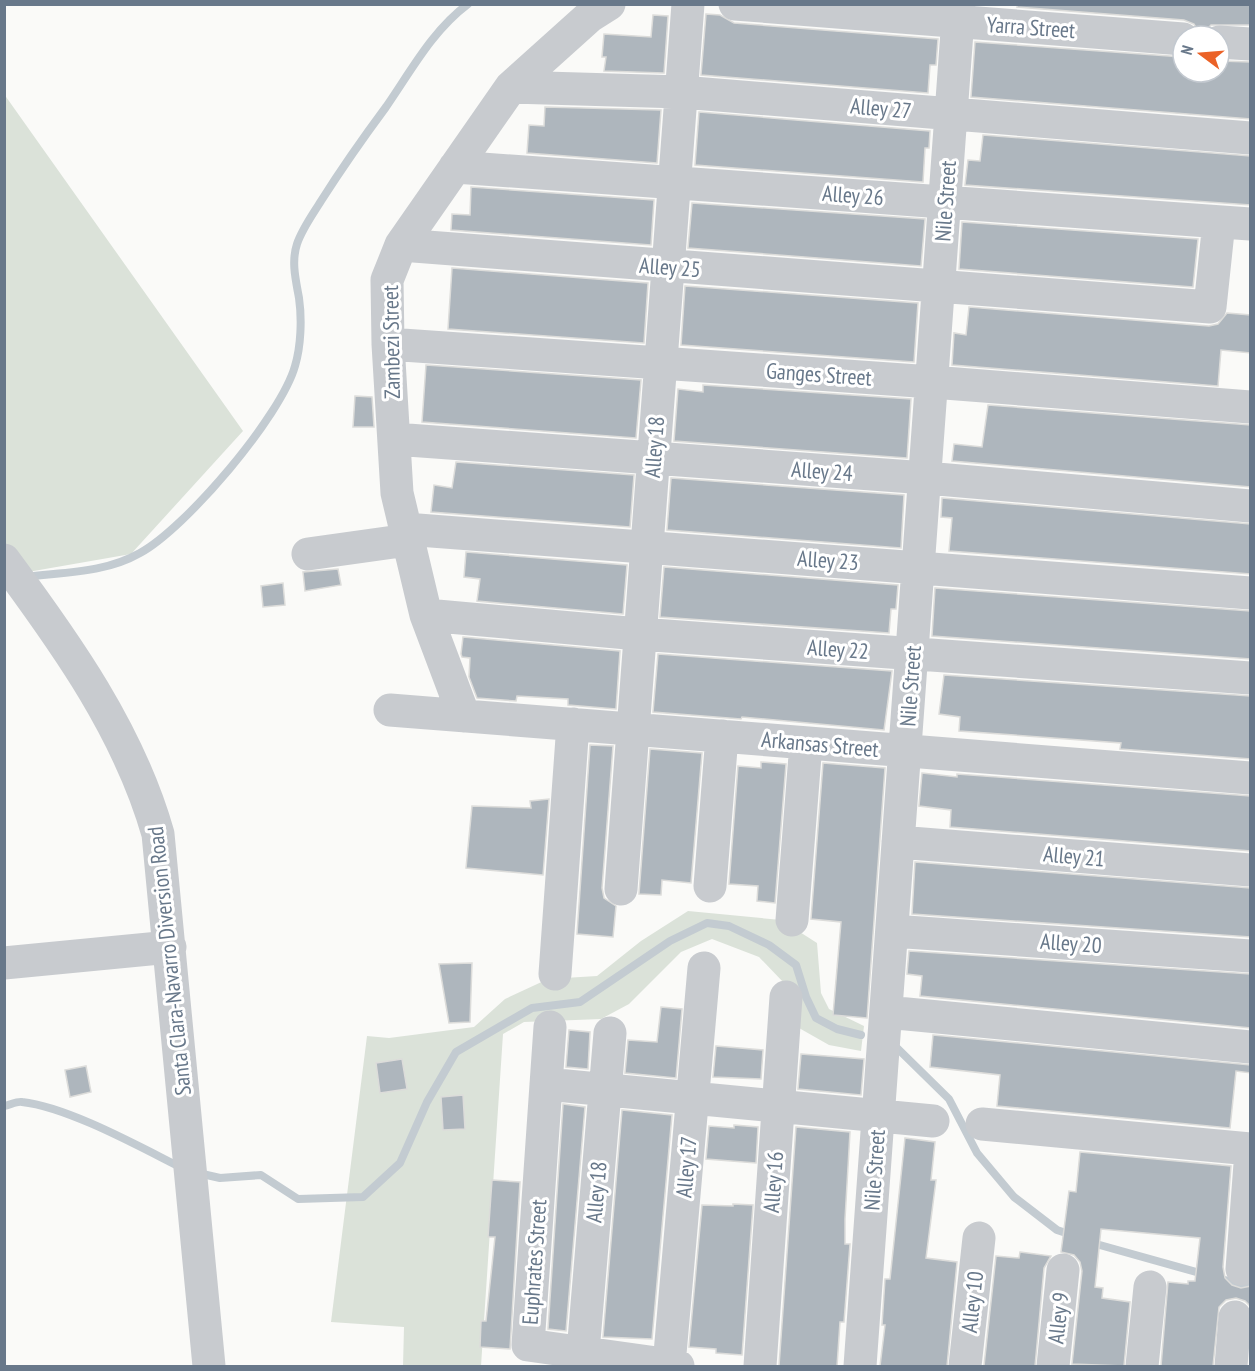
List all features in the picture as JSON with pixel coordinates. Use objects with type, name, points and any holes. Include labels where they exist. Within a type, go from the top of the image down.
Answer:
[{"type":"street","name":"Zambezi Street","points":[[464,716],[426,615],[397,493],[388,344],[387,280],[401,245],[511,87],[590,16],[609,4]]},
{"type":"street","name":"Alley 18","points":[[621,889],[688,4]]},
{"type":"street","name":"Yarra Street","points":[[735,4],[958,13],[1171,38]]},
{"type":"street","name":"Nile Street","points":[[860,1366],[920,566],[958,13]]},
{"type":"street","points":[[1231,43],[1251,44]]},
{"type":"street","name":"Alley 27","points":[[511,87],[681,92],[1251,138]]},
{"type":"street","name":"Alley 26","points":[[455,167],[1235,223]]},
{"type":"street","name":"Alley 25","points":[[401,245],[1210,307],[1235,223]]},
{"type":"street","name":"Ganges Street","points":[[388,344],[1251,407]]},
{"type":"street","name":"Alley 24","points":[[394,439],[654,460],[926,478],[1251,506]]},
{"type":"street","name":"Alley 23","points":[[308,554],[407,534],[646,547],[920,566],[1251,593]]},
{"type":"street","name":"Santa Clara-Navarro Diversion Road","points":[[4,561],[63,639],[114,725],[151,811],[158,834],[209,1366]]},
{"type":"street","name":"Alley 22","points":[[426,615],[639,634],[1251,678]]},
{"type":"street","name":"Arkansas Street","points":[[390,710],[1251,778]]},
{"type":"street","points":[[555,974],[573,724]]},
{"type":"street","points":[[710,886],[722,736]]},
{"type":"street","points":[[792,920],[806,743]]},
{"type":"street","name":"Alley 21","points":[[898,842],[1251,870]]},
{"type":"street","name":"Alley 20","points":[[892,931],[1251,956]]},
{"type":"street","points":[[4,963],[170,947]]},
{"type":"street","name":"Alley 17","points":[[673,1366],[692,1098],[704,968]]},
{"type":"street","name":"Alley 16","points":[[760,1366],[786,998]]},
{"type":"street","points":[[886,1012],[1251,1047]]},
{"type":"street","name":"Euphrates Street","points":[[550,1027],[528,1345],[673,1366]]},
{"type":"street","name":"Alley 18","points":[[583,1352],[610,1032]]},
{"type":"street","points":[[546,1084],[933,1120]]},
{"type":"street","points":[[982,1124],[1251,1149]]},
{"type":"street","points":[[1242,1269],[1251,1164]]},
{"type":"street","name":"Alley 10","points":[[965,1366],[979,1238]]},
{"type":"street","name":"Alley 9","points":[[1053,1366],[1063,1270]]},
{"type":"street","points":[[1142,1366],[1150,1287]]},
{"type":"street","points":[[1231,1366],[1235,1317]]},
{"type":"shaded area","points":[[4,94],[243,431],[131,554],[5,576]]},
{"type":"shaded area","points":[[688,911],[781,920],[817,943],[821,993],[829,1009],[864,1026],[861,1051],[829,1045],[799,1028],[784,983],[759,957],[712,939],[681,952],[629,1004],[601,1019],[524,1022],[503,1034],[481,1366],[403,1366],[404,1327],[331,1322],[367,1036],[389,1038],[474,1027],[505,999],[548,979],[597,976],[641,941]]},
{"type":"building","points":[[1018,4],[1251,4],[1251,25],[1194,24],[1184,20],[1017,7]]},
{"type":"building","points":[[706,14],[720,15],[734,23],[938,39],[936,65],[930,65],[928,93],[701,75]]},
{"type":"building","points":[[653,15],[668,16],[664,73],[604,71],[606,57],[602,57],[604,34],[651,37]]},
{"type":"building","points":[[975,42],[1171,56],[1171,84],[1231,84],[1231,61],[1251,62],[1251,119],[971,97]]},
{"type":"building","points":[[545,107],[661,110],[657,163],[527,153],[529,125],[544,126]]},
{"type":"building","points":[[699,112],[930,131],[929,148],[925,148],[923,182],[695,165]]},
{"type":"building","points":[[983,135],[1251,156],[1251,205],[965,185],[968,160],[980,161]]},
{"type":"building","points":[[471,187],[654,200],[651,245],[451,230],[452,214],[470,215]]},
{"type":"building","points":[[692,203],[925,219],[921,266],[688,248]]},
{"type":"building","points":[[962,222],[1198,239],[1193,287],[959,269]]},
{"type":"building","points":[[452,268],[648,283],[644,343],[448,329]]},
{"type":"building","points":[[685,286],[918,303],[914,362],[681,345]]},
{"type":"building","points":[[969,307],[1209,326],[1218,324],[1227,313],[1251,315],[1251,353],[1221,350],[1218,386],[952,365],[954,333],[966,335]]},
{"type":"building","points":[[426,365],[641,380],[636,438],[422,422]]},
{"type":"building","points":[[703,385],[911,399],[907,458],[674,441],[678,389],[703,392]]},
{"type":"building","points":[[355,396],[372,397],[374,427],[353,427]]},
{"type":"building","points":[[988,405],[1251,425],[1251,487],[952,461],[954,444],[982,447]]},
{"type":"building","points":[[456,462],[634,475],[630,527],[431,512],[434,485],[452,488]]},
{"type":"building","points":[[671,478],[904,495],[901,548],[667,530]]},
{"type":"building","points":[[942,498],[1251,524],[1251,574],[949,551],[952,518],[941,517]]},
{"type":"building","points":[[466,552],[627,565],[623,614],[477,601],[480,579],[464,577]]},
{"type":"building","points":[[664,567],[898,585],[896,609],[891,609],[889,633],[660,617]]},
{"type":"building","points":[[338,569],[341,585],[305,591],[303,572]]},
{"type":"building","points":[[283,583],[285,605],[263,607],[261,586]]},
{"type":"building","points":[[935,588],[1251,611],[1251,659],[932,636]]},
{"type":"building","points":[[463,637],[620,651],[616,709],[568,705],[568,699],[517,696],[516,701],[477,698],[469,677],[470,658],[462,657],[461,654]]},
{"type":"building","points":[[658,654],[892,671],[884,730],[742,717],[741,719],[653,712]]},
{"type":"building","points":[[944,675],[1251,696],[1251,759],[1120,749],[1121,743],[959,731],[960,717],[939,714]]},
{"type":"building","points":[[590,745],[613,746],[602,888],[604,898],[616,906],[613,937],[577,934]]},
{"type":"building","points":[[650,749],[702,753],[691,883],[662,880],[661,895],[639,894]]},
{"type":"building","points":[[761,762],[786,764],[775,903],[757,901],[758,886],[729,884],[738,766],[761,768]]},
{"type":"building","points":[[823,763],[885,768],[867,1018],[833,1015],[841,922],[811,919]]},
{"type":"building","points":[[922,773],[1251,796],[1251,851],[950,827],[951,810],[919,806]]},
{"type":"building","points":[[549,799],[543,875],[466,868],[472,806],[531,808],[530,801]]},
{"type":"building","points":[[915,862],[1251,888],[1251,937],[912,914]]},
{"type":"building","points":[[909,951],[1251,974],[1251,1028],[920,996],[922,976],[907,974]]},
{"type":"building","points":[[472,963],[470,1022],[449,1023],[439,964]]},
{"type":"building","points":[[661,1007],[682,1009],[676,1078],[625,1073],[628,1040],[657,1042]]},
{"type":"building","points":[[569,1030],[590,1032],[588,1069],[566,1067]]},
{"type":"building","points":[[933,1035],[1251,1065],[1251,1073],[1236,1071],[1230,1128],[997,1106],[1000,1075],[930,1067]]},
{"type":"building","points":[[716,1046],[763,1050],[761,1079],[713,1077]]},
{"type":"building","points":[[801,1054],[864,1059],[861,1095],[798,1089]]},
{"type":"building","points":[[402,1059],[407,1089],[380,1093],[376,1063]]},
{"type":"building","points":[[86,1066],[91,1092],[70,1097],[65,1070]]},
{"type":"building","points":[[463,1095],[465,1129],[443,1130],[441,1097]]},
{"type":"building","points":[[563,1104],[585,1107],[566,1331],[548,1329]]},
{"type":"building","points":[[622,1110],[672,1115],[652,1339],[603,1337]]},
{"type":"building","points":[[734,1125],[758,1127],[756,1163],[706,1159],[709,1126],[734,1128]]},
{"type":"building","points":[[796,1127],[850,1132],[845,1244],[850,1244],[844,1322],[840,1322],[837,1366],[779,1366]]},
{"type":"building","points":[[905,1138],[935,1142],[931,1180],[936,1180],[926,1258],[957,1262],[947,1366],[880,1366],[885,1325],[882,1325],[885,1279],[890,1279]]},
{"type":"building","points":[[1080,1152],[1231,1166],[1223,1267],[1225,1278],[1232,1285],[1241,1288],[1251,1286],[1251,1307],[1245,1301],[1236,1298],[1226,1300],[1219,1307],[1213,1366],[1161,1366],[1168,1282],[1188,1284],[1188,1281],[1195,1281],[1200,1238],[1101,1229],[1095,1287],[1103,1288],[1102,1298],[1130,1302],[1124,1366],[1072,1364],[1082,1271],[1080,1262],[1074,1255],[1061,1252],[1069,1191],[1076,1192]]},
{"type":"building","points":[[492,1180],[520,1182],[510,1349],[480,1347],[481,1321],[486,1321],[495,1237],[488,1237]]},
{"type":"building","points":[[733,1204],[753,1205],[742,1355],[716,1353],[716,1349],[689,1347],[702,1205],[733,1206]]},
{"type":"building","points":[[1020,1252],[1051,1256],[1044,1268],[1035,1366],[984,1366],[996,1256],[1019,1258]]},
{"type":"waterway","points":[[25,577],[99,568],[127,560],[140,553],[182,520],[230,469],[252,441],[286,387],[297,358],[300,341],[300,315],[294,258],[302,233],[337,177],[423,52],[444,26],[468,4]]},
{"type":"waterway","points":[[198,1173],[220,1178],[261,1175],[298,1199],[363,1197],[400,1163],[427,1102],[456,1052],[532,1008],[580,1002],[670,941],[707,923],[729,926],[769,945],[796,965],[806,997],[816,1018],[837,1029],[861,1035]]},
{"type":"waterway","points":[[894,1045],[949,1099],[977,1153],[1014,1197],[1057,1230],[1072,1235]]},
{"type":"waterway","points":[[4,1106],[22,1102],[60,1111],[104,1129],[182,1168]]},
{"type":"waterway","points":[[1089,1242],[1250,1287]]}]
